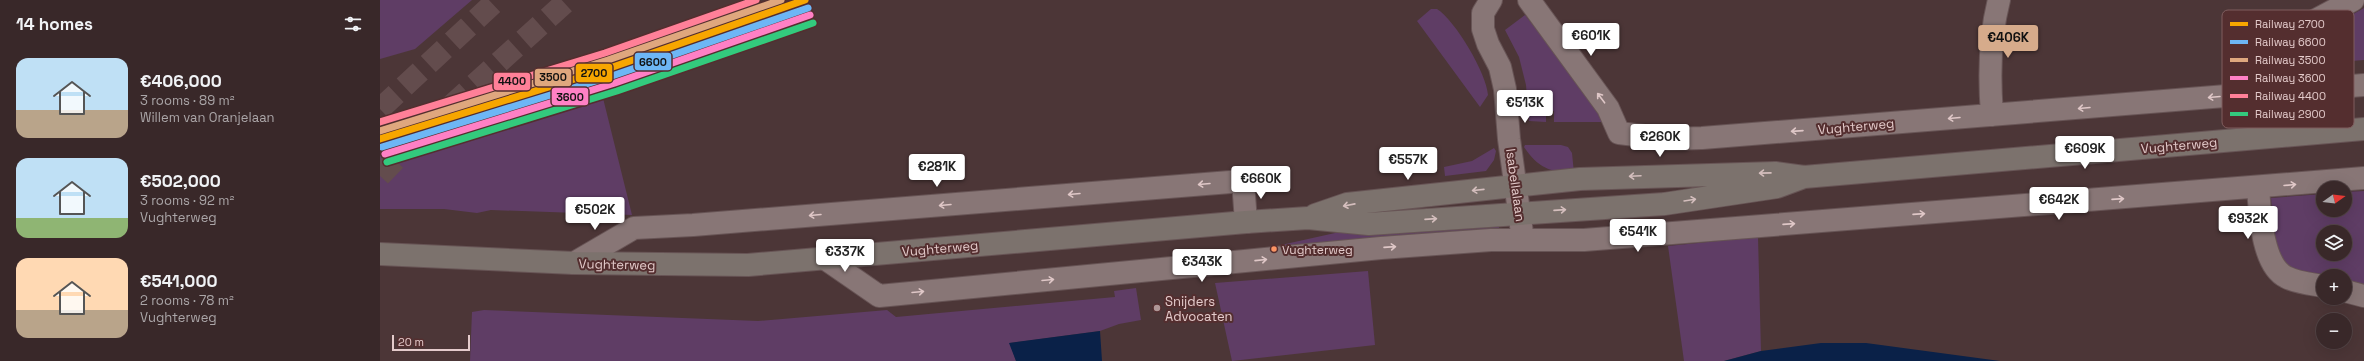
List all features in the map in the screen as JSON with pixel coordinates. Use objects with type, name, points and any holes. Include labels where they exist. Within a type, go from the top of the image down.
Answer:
[{"type":"main road","name":"Vughterweg","points":[[1308,218],[1347,204],[1516,186],[1642,176],[1774,173],[1804,177],[2364,129]]},
{"type":"main road","name":"Vughterweg","points":[[380,254],[574,263],[748,265],[1246,222],[1308,218],[1369,224],[1664,204],[1777,187],[1804,177]]},
{"type":"street","name":"Vughterweg","points":[[1529,0],[1608,108],[1619,133],[1669,139],[1702,138],[2222,97]]},
{"type":"street","points":[[1992,115],[1990,88],[1992,27],[1999,0]]},
{"type":"street","points":[[2334,10],[2353,0]]},
{"type":"street","name":"Isabellalaan","points":[[1487,7],[1483,29],[1488,44],[1500,67],[1505,89],[1509,139],[1524,241]]},
{"type":"street","name":"Vughterweg","points":[[2354,86],[2364,85]]},
{"type":"street","points":[[824,258],[879,296],[1381,248],[1492,240],[1584,240],[2258,188],[2364,178]]},
{"type":"street","points":[[574,263],[634,228],[709,224],[1243,181],[1246,222]]},
{"type":"street","points":[[2258,188],[2264,232],[2272,264],[2288,278],[2316,284]]},
{"type":"street","points":[[2352,293],[2364,296]]},
{"type":"shaded area","points":[[380,0],[472,0],[415,49],[380,59]]},
{"type":"shaded area","points":[[2364,8],[2364,60],[2354,61],[2354,14]]},
{"type":"shaded area","points":[[1431,9],[1437,9],[1452,24],[1469,48],[1476,61],[1482,74],[1488,95],[1480,107],[1417,21]]},
{"type":"shaded area","points":[[1525,15],[1602,113],[1602,122],[1554,122],[1554,111],[1546,111],[1546,122],[1529,121],[1526,85],[1519,57],[1505,30]]},
{"type":"shaded area","points":[[601,90],[632,215],[491,210],[477,213],[444,209],[380,209],[380,155],[455,133],[456,136]]},
{"type":"shaded area","points":[[1525,145],[1561,145],[1568,147],[1572,153],[1574,173],[1558,172],[1545,168],[1534,160],[1524,147]]},
{"type":"shaded area","points":[[1494,148],[1496,151],[1494,160],[1486,171],[1445,176],[1444,167],[1472,161]]},
{"type":"shaded area","points":[[2364,191],[2364,287],[2352,283],[2352,269],[2316,269],[2316,275],[2301,275],[2279,259],[2275,241],[2271,198],[2316,195],[2316,217],[2352,217],[2352,192]]},
{"type":"shaded area","points":[[1498,224],[1500,231],[1282,253],[1281,245],[1344,231]]},
{"type":"shaded area","points":[[1758,237],[1761,351],[1724,361],[1684,361],[1668,246]]},
{"type":"shaded area","points":[[1368,271],[1375,345],[1232,361],[1215,283]]},
{"type":"shaded area","points":[[1136,288],[1141,320],[1119,324],[1100,331],[1010,343],[1016,361],[470,361],[472,312],[484,310],[758,321],[887,310],[896,317],[1115,297],[1114,291]]},
{"type":"water","points":[[1100,331],[1102,361],[1016,361],[1009,343]]},
{"type":"water","points":[[1821,343],[1866,343],[2000,361],[1724,361],[1761,351]]},
{"type":"tunnel","points":[[380,109],[497,0]]},
{"type":"tunnel","points":[[380,176],[422,132],[568,0]]},
{"type":"rail line","name":"4400","points":[[380,122],[605,53],[756,0]]},
{"type":"rail line","name":"3500","points":[[380,131],[608,60],[781,0]]},
{"type":"rail line","name":"2700","points":[[380,139],[610,68],[805,0]]},
{"type":"rail line","name":"6600","points":[[382,147],[612,76],[808,8]]},
{"type":"rail line","name":"3600","points":[[385,154],[615,83],[810,15]]},
{"type":"rail line","name":"2900","points":[[387,162],[617,91],[813,23]]},
{"type":"place","name":"Vughterweg","points":[[1274,249]]},
{"type":"place","name":"Snijders Advocaten","points":[[1157,308]]}]
